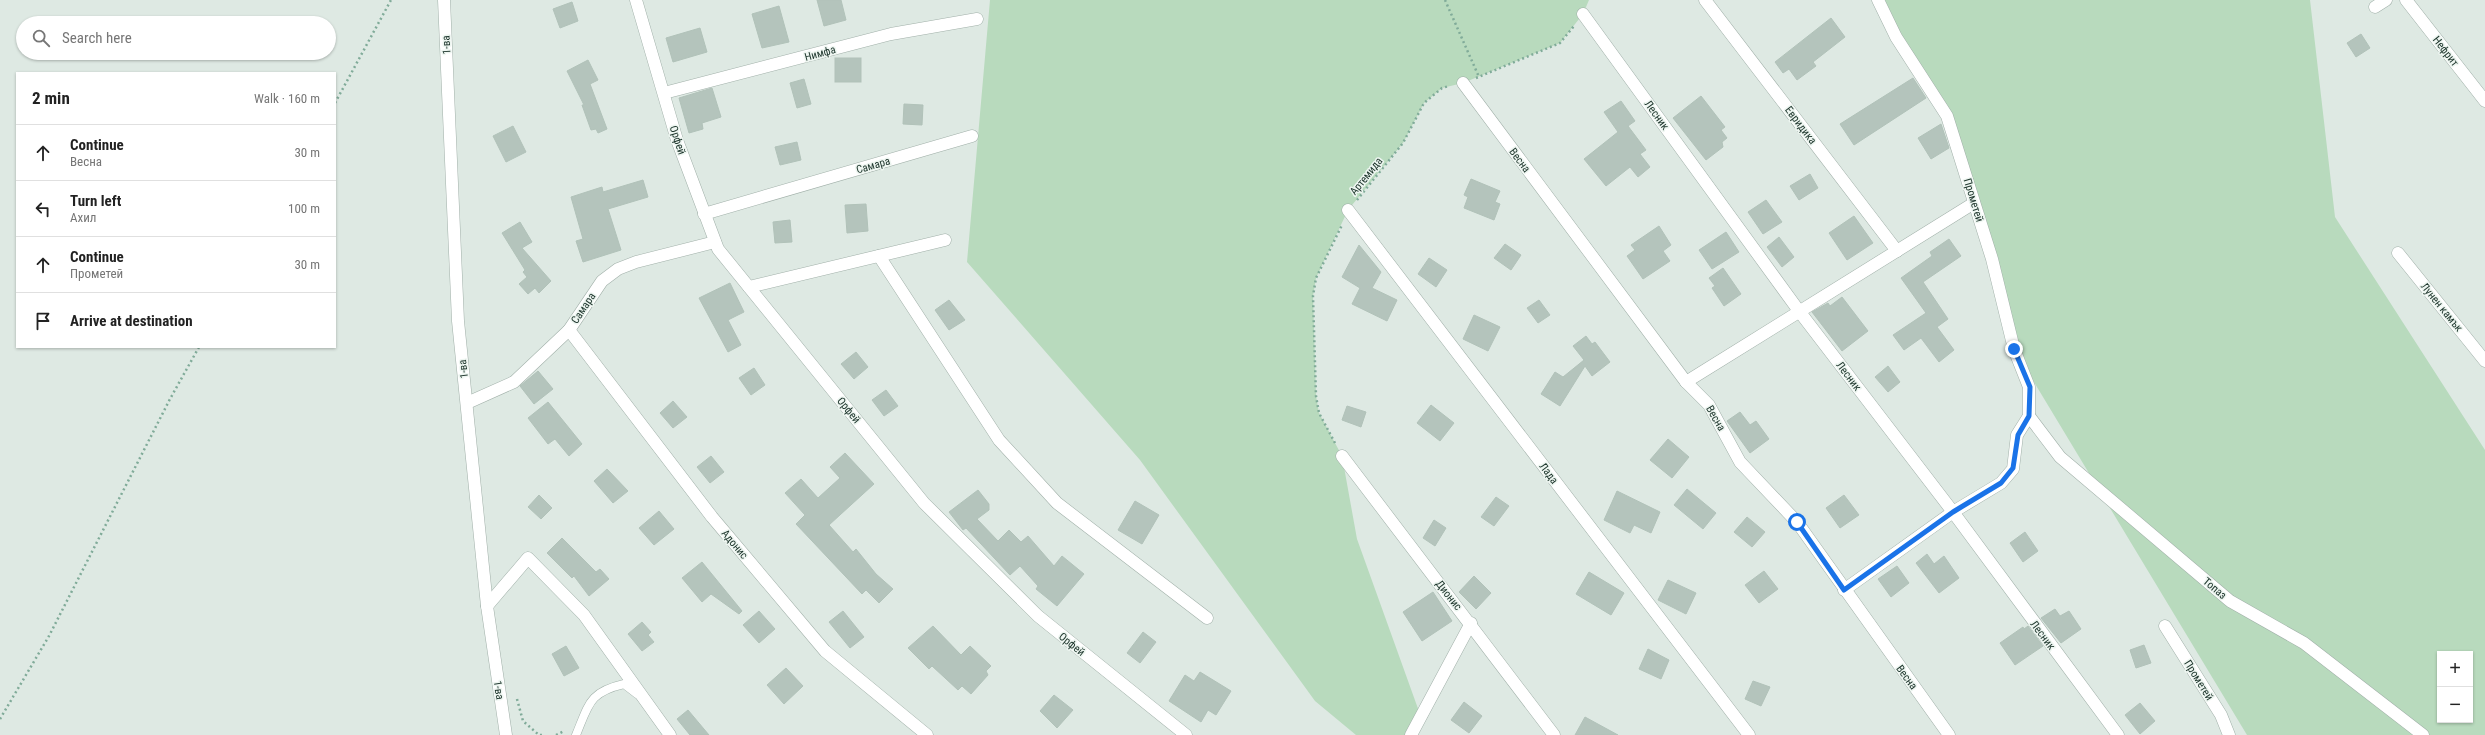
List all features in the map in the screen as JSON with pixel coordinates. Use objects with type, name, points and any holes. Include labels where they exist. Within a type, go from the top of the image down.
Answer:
[{"type":"street","name":"1-ва","points":[[444,0],[458,321],[487,606],[506,735]]},
{"type":"street","name":"Орфей","points":[[636,0],[677,140],[714,242],[718,249],[924,504],[1038,616],[1186,735]]},
{"type":"street","name":"Евридика","points":[[1705,0],[1897,251]]},
{"type":"street","name":"Прометей","points":[[1878,0],[1896,37],[1947,116],[1992,259],[2014,349],[2030,387],[2029,416]]},
{"type":"street","points":[[2375,7],[2386,0]]},
{"type":"street","name":"Нефрит","points":[[2406,0],[2485,101]]},
{"type":"street","name":"Лесник","points":[[1583,14],[1800,311],[1953,512],[2118,735]]},
{"type":"street","name":"Нимфа","points":[[664,94],[891,34],[977,19]]},
{"type":"street","name":"Весна","points":[[1463,83],[1686,382],[1710,404],[1740,462],[1797,522],[1844,590],[1949,735]]},
{"type":"street","name":"Самара","points":[[704,214],[972,136]]},
{"type":"street","points":[[1686,382],[1974,203]]},
{"type":"street","name":"Лада","points":[[1348,210],[1749,735]]},
{"type":"street","points":[[749,287],[945,240]]},
{"type":"street","name":"Самара","points":[[466,403],[514,382],[569,330],[602,281],[618,269],[636,262],[714,242]]},
{"type":"street","name":"Лунен камък","points":[[2398,253],[2485,361]]},
{"type":"street","points":[[879,256],[1000,440],[1020,463],[1057,503],[1207,618]]},
{"type":"street","name":"Адонис","points":[[569,330],[712,517],[825,651],[926,735]]},
{"type":"street","points":[[1844,590],[1953,512],[2001,483],[2013,468],[2018,435],[2029,416]]},
{"type":"street","name":"Топаз","points":[[2029,416],[2060,457],[2230,601],[2304,644],[2423,735]]},
{"type":"street","name":"Дионис","points":[[1342,456],[1471,623],[1554,735]]},
{"type":"street","points":[[487,606],[528,558],[584,615],[670,735]]},
{"type":"street","points":[[1412,735],[1471,623]]},
{"type":"street","name":"Прометей","points":[[2165,626],[2220,715],[2229,735]]},
{"type":"lane","points":[[576,735],[589,703],[604,688],[624,684],[648,703]]},
{"type":"path","points":[[336,101],[391,0]]},
{"type":"path","points":[[1445,0],[1479,76]]},
{"type":"path","name":"Артемида","points":[[1342,456],[1319,413],[1316,396],[1313,296],[1316,278],[1348,210],[1403,144],[1424,104],[1442,88],[1463,83],[1560,43],[1583,14]]},
{"type":"path","points":[[0,718],[49,636],[170,399],[198,348]]},
{"type":"green space","points":[[990,0],[1589,0],[1583,14],[1560,43],[1463,83],[1442,88],[1424,103],[1403,143],[1348,210],[1316,278],[1313,296],[1316,396],[1319,413],[1342,456],[1357,539],[1421,717],[1411,735],[1356,735],[1315,701],[1140,460],[967,262]]},
{"type":"green space","points":[[1878,0],[2310,0],[2335,217],[2485,450],[2485,735],[2247,735],[2014,349],[1947,116]]},
{"type":"building","points":[[817,0],[841,0],[846,20],[824,26]]},
{"type":"building","points":[[572,2],[578,21],[560,28],[553,9]]},
{"type":"building","points":[[779,6],[789,42],[762,48],[752,14]]},
{"type":"building","points":[[1831,18],[1845,37],[1813,62],[1816,66],[1797,80],[1789,69],[1783,73],[1775,62]]},
{"type":"building","points":[[700,28],[707,52],[673,62],[666,38]]},
{"type":"building","points":[[2361,34],[2370,48],[2356,57],[2347,43]]},
{"type":"building","points":[[835,58],[861,58],[861,82],[835,82]]},
{"type":"building","points":[[588,60],[598,80],[590,84],[607,129],[598,133],[596,129],[591,130],[582,105],[584,105],[567,71]]},
{"type":"building","points":[[1913,78],[1926,98],[1854,145],[1840,124]]},
{"type":"building","points":[[804,79],[811,104],[797,108],[790,83]]},
{"type":"building","points":[[712,88],[721,117],[702,123],[703,129],[689,133],[679,98]]},
{"type":"building","points":[[1701,96],[1725,127],[1721,130],[1727,138],[1722,142],[1723,147],[1706,160],[1673,118]]},
{"type":"building","points":[[1621,101],[1635,121],[1628,126],[1646,150],[1640,154],[1650,167],[1638,177],[1630,167],[1606,186],[1584,159],[1618,132],[1604,112]]},
{"type":"building","points":[[904,104],[923,105],[922,125],[903,124]]},
{"type":"building","points":[[1941,124],[1949,148],[1931,159],[1918,138]]},
{"type":"building","points":[[513,126],[526,152],[506,162],[493,136]]},
{"type":"building","points":[[797,142],[801,160],[780,165],[775,147]]},
{"type":"building","points":[[1810,174],[1818,188],[1799,200],[1790,186]]},
{"type":"building","points":[[1471,179],[1500,191],[1495,202],[1500,204],[1494,220],[1464,208],[1468,197],[1464,195]]},
{"type":"building","points":[[643,180],[648,197],[608,209],[621,250],[583,262],[576,241],[583,239],[571,197],[602,187],[603,192]]},
{"type":"building","points":[[1766,200],[1782,222],[1763,234],[1748,212]]},
{"type":"building","points":[[866,204],[868,231],[847,233],[845,205]]},
{"type":"building","points":[[1854,216],[1873,243],[1847,260],[1829,233]]},
{"type":"building","points":[[790,220],[792,242],[775,243],[773,222]]},
{"type":"building","points":[[520,222],[532,242],[522,248],[551,281],[539,293],[535,288],[528,294],[519,284],[527,277],[523,272],[525,270],[502,233]]},
{"type":"building","points":[[1659,226],[1671,245],[1663,251],[1670,261],[1643,279],[1627,256],[1635,250],[1631,245]]},
{"type":"building","points":[[1726,232],[1739,252],[1712,269],[1699,250]]},
{"type":"building","points":[[1779,237],[1794,257],[1782,267],[1767,247]]},
{"type":"building","points":[[1949,239],[1961,256],[1923,282],[1948,319],[1937,327],[1954,350],[1939,362],[1921,338],[1904,350],[1893,335],[1926,313],[1901,278],[1932,256],[1930,252]]},
{"type":"building","points":[[1505,244],[1521,255],[1511,270],[1494,258]]},
{"type":"building","points":[[1359,245],[1381,272],[1372,288],[1397,300],[1387,321],[1352,304],[1360,288],[1342,277]]},
{"type":"building","points":[[1429,258],[1447,270],[1436,287],[1418,274]]},
{"type":"building","points":[[1723,268],[1741,294],[1724,306],[1712,288],[1715,286],[1709,278]]},
{"type":"building","points":[[730,283],[744,312],[728,320],[741,345],[728,352],[699,298]]},
{"type":"building","points":[[1842,297],[1868,331],[1842,351],[1812,312],[1828,303],[1830,306]]},
{"type":"building","points":[[949,300],[965,320],[949,330],[935,310]]},
{"type":"building","points":[[1539,300],[1550,315],[1538,323],[1527,308]]},
{"type":"building","points":[[1474,315],[1500,327],[1488,351],[1463,339]]},
{"type":"building","points":[[1586,336],[1592,344],[1595,342],[1610,362],[1592,376],[1585,366],[1560,406],[1541,394],[1555,372],[1563,377],[1584,360],[1573,346]]},
{"type":"building","points":[[856,352],[868,367],[854,379],[841,364]]},
{"type":"building","points":[[1888,366],[1900,382],[1888,392],[1875,377]]},
{"type":"building","points":[[754,368],[765,385],[751,395],[739,378]]},
{"type":"building","points":[[538,371],[553,389],[534,404],[520,386]]},
{"type":"building","points":[[886,390],[898,406],[884,416],[872,400]]},
{"type":"building","points":[[673,401],[687,417],[673,428],[660,413]]},
{"type":"building","points":[[548,402],[582,444],[569,456],[555,439],[548,444],[528,418]]},
{"type":"building","points":[[1431,405],[1454,423],[1440,441],[1417,423]]},
{"type":"building","points":[[1347,406],[1366,412],[1361,427],[1342,420]]},
{"type":"building","points":[[1740,412],[1750,425],[1756,421],[1769,439],[1750,453],[1727,421]]},
{"type":"building","points":[[1668,439],[1689,457],[1672,478],[1650,460]]},
{"type":"building","points":[[845,453],[874,484],[829,525],[853,552],[856,549],[876,574],[893,589],[879,603],[866,590],[862,594],[796,524],[805,515],[785,493],[801,479],[818,498],[840,478],[830,467]]},
{"type":"building","points":[[711,456],[724,472],[710,483],[697,467]]},
{"type":"building","points":[[607,469],[628,491],[613,503],[594,481]]},
{"type":"building","points":[[1687,489],[1716,513],[1703,529],[1674,505]]},
{"type":"building","points":[[978,490],[989,504],[989,510],[977,519],[998,541],[1009,530],[1021,542],[1028,536],[1054,566],[1062,556],[1084,574],[1057,606],[1036,589],[1038,586],[1020,566],[1010,575],[966,528],[963,530],[949,512]]},
{"type":"building","points":[[1617,491],[1660,512],[1651,533],[1634,525],[1630,533],[1604,520]]},
{"type":"building","points":[[539,495],[552,508],[541,519],[528,507]]},
{"type":"building","points":[[1844,495],[1859,515],[1840,528],[1826,508]]},
{"type":"building","points":[[1496,497],[1509,506],[1494,526],[1481,517]]},
{"type":"building","points":[[1135,501],[1159,515],[1142,544],[1118,530]]},
{"type":"building","points":[[659,511],[674,529],[654,545],[639,528]]},
{"type":"building","points":[[1747,517],[1765,532],[1752,547],[1734,532]]},
{"type":"building","points":[[1434,520],[1446,528],[1435,546],[1423,538]]},
{"type":"building","points":[[2025,532],[2038,551],[2023,562],[2010,543]]},
{"type":"building","points":[[562,538],[596,572],[600,569],[609,579],[589,596],[574,576],[572,578],[547,553]]},
{"type":"building","points":[[1927,554],[1934,564],[1944,556],[1959,578],[1939,593],[1916,563]]},
{"type":"building","points":[[702,562],[742,611],[739,614],[711,594],[702,602],[682,578]]},
{"type":"building","points":[[1897,566],[1909,583],[1891,597],[1878,579]]},
{"type":"building","points":[[1764,571],[1778,589],[1759,603],[1745,585]]},
{"type":"building","points":[[1589,572],[1624,593],[1611,615],[1576,594]]},
{"type":"building","points":[[1474,576],[1491,593],[1476,609],[1459,592]]},
{"type":"building","points":[[1668,580],[1696,593],[1686,614],[1658,600]]},
{"type":"building","points":[[1433,592],[1452,621],[1422,641],[1403,612]]},
{"type":"building","points":[[2055,609],[2060,616],[2069,611],[2081,629],[2061,643],[2041,618]]},
{"type":"building","points":[[759,611],[775,629],[759,643],[743,625]]},
{"type":"building","points":[[843,611],[864,637],[850,648],[829,622]]},
{"type":"building","points":[[642,622],[651,632],[648,635],[654,642],[642,651],[628,634]]},
{"type":"building","points":[[933,626],[961,655],[970,646],[991,666],[986,671],[988,675],[971,694],[962,686],[958,690],[932,666],[929,669],[908,648]]},
{"type":"building","points":[[2028,626],[2043,646],[2015,665],[2000,643],[2023,627],[2024,629]]},
{"type":"building","points":[[1143,632],[1156,642],[1140,663],[1127,653]]},
{"type":"building","points":[[2144,645],[2151,663],[2136,668],[2130,650]]},
{"type":"building","points":[[566,646],[579,668],[564,676],[552,654]]},
{"type":"building","points":[[1648,649],[1669,660],[1661,679],[1639,669]]},
{"type":"building","points":[[786,668],[803,686],[784,704],[767,685]]},
{"type":"building","points":[[1200,672],[1231,691],[1216,715],[1208,710],[1201,722],[1169,701],[1185,675],[1194,681]]},
{"type":"building","points":[[1753,681],[1770,687],[1761,706],[1745,699]]},
{"type":"building","points":[[1054,695],[1073,710],[1057,728],[1040,711]]},
{"type":"building","points":[[1464,702],[1482,716],[1469,733],[1451,720]]},
{"type":"building","points":[[2140,703],[2155,721],[2140,734],[2125,715]]},
{"type":"building","points":[[688,710],[709,735],[690,735],[677,719]]},
{"type":"building","points":[[1585,717],[1618,735],[1575,735]]},
{"type":"route","points":[[1797,522],[1844,590],[1953,512],[2001,483],[2013,468],[2018,435],[2029,416],[2030,387],[2014,349]]}]
